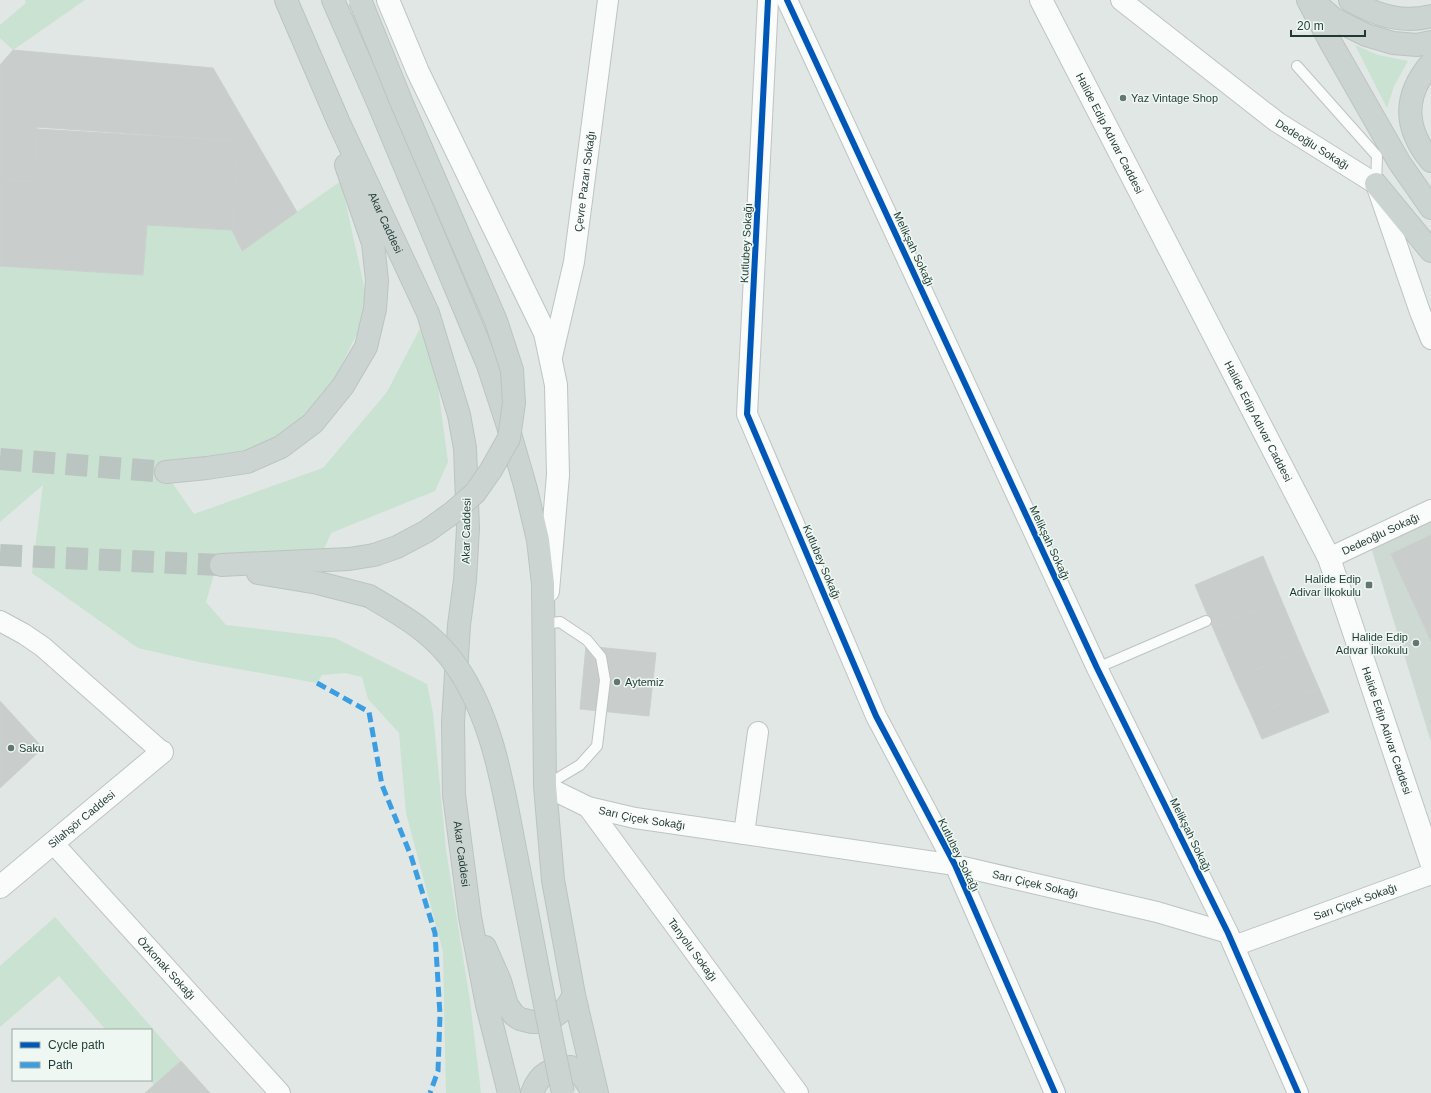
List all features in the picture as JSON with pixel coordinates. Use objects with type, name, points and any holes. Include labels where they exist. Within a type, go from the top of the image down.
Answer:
[{"type":"main road","points":[[333,0],[377,100],[488,365],[526,489],[538,540],[543,584],[546,786],[553,880],[574,995],[596,1093]]},
{"type":"main road","points":[[360,0],[406,113],[496,321],[512,370],[514,403],[509,438],[491,470],[475,493],[452,513],[427,531],[397,547],[374,555],[349,559],[221,566],[318,583],[369,596],[402,615],[432,637],[457,667],[473,696],[487,728],[502,781],[563,1093]]},
{"type":"main road","points":[[1308,0],[1399,162],[1431,208]]},
{"type":"main road","points":[[1312,0],[1334,19],[1366,36],[1393,43],[1417,44],[1431,42]]},
{"type":"main road","points":[[1350,0],[1366,10],[1389,17],[1406,20],[1431,16]]},
{"type":"main road","name":"Akar Caddesi","points":[[286,3],[339,123],[428,313],[459,415],[465,448],[468,528],[465,580],[459,625],[453,722],[454,795],[470,917],[487,1005],[509,1093]]},
{"type":"main road","points":[[1431,63],[1425,70],[1416,86],[1410,104],[1411,124],[1420,148],[1431,161]]},
{"type":"main road","points":[[166,472],[246,462],[281,447],[313,423],[344,386],[366,347],[376,302],[377,280],[373,243],[351,182],[323,87]]},
{"type":"main road","points":[[1376,184],[1431,251]]},
{"type":"main road","points":[[470,917],[500,981],[507,1005],[514,1015],[532,1022],[542,1022],[555,1016],[567,1007],[574,995]]},
{"type":"main road","points":[[532,1093],[537,1082],[544,1074],[553,1069],[571,1068],[582,1076],[596,1093]]},
{"type":"street","points":[[388,0],[418,72],[545,333],[556,385],[558,475],[551,563],[544,624]]},
{"type":"street","name":"Çevre Pazarı Sokağı","points":[[551,361],[574,262],[608,0]]},
{"type":"street","name":"Kutlubey Sokağı","points":[[768,0],[747,414],[876,716],[955,865],[1055,1093]]},
{"type":"street","name":"Melikşah Sokağı","points":[[787,0],[1097,668],[1231,940],[1298,1093]]},
{"type":"street","name":"Halide Edip Adıvar Caddesi","points":[[1041,0],[1329,558],[1431,862]]},
{"type":"street","name":"Dedeoğlu Sokağı","points":[[1121,0],[1277,122],[1376,184]]},
{"type":"street","points":[[1376,184],[1420,312],[1431,339]]},
{"type":"street","name":"Dedeoğlu Sokağı","points":[[1329,558],[1431,510]]},
{"type":"street","points":[[0,621],[24,634],[43,647],[162,752]]},
{"type":"street","points":[[744,834],[758,732]]},
{"type":"street","name":"Silahşör Caddesi","points":[[0,887],[162,752]]},
{"type":"street","name":"Sarı Çiçek Sokağı","points":[[546,786],[588,807],[635,818],[955,865],[1157,912],[1231,940],[1431,874]]},
{"type":"street","name":"Tanyolu Sokağı","points":[[588,807],[798,1093]]},
{"type":"street","name":"Özkonak Sokağı","points":[[53,843],[280,1093]]},
{"type":"lane","points":[[1297,66],[1377,156],[1376,184]]},
{"type":"lane","points":[[1097,668],[1206,621]]},
{"type":"lane","points":[[544,624],[560,622],[587,640],[601,657],[605,680],[597,746],[580,765],[546,786]]},
{"type":"shaded area","name":"Halide Edip Adıvar İlkokulu","points":[[1431,514],[1431,742],[1370,544]]},
{"type":"green space","points":[[25,0],[85,0],[13,50],[0,38],[0,25],[26,3]]},
{"type":"green space","points":[[1355,45],[1378,55],[1408,61],[1394,86],[1387,108]]},
{"type":"green space","points":[[341,181],[369,309],[313,423],[171,481],[194,514],[323,468],[387,392],[428,313],[448,462],[435,491],[331,533],[323,552],[215,571],[206,602],[226,625],[335,638],[427,684],[433,713],[446,850],[470,1001],[481,1093],[446,1093],[443,952],[406,813],[399,733],[368,699],[362,677],[345,673],[322,675],[317,683],[199,662],[138,648],[32,573],[43,485],[0,522],[0,266],[143,275],[147,225],[232,230],[241,251]]},
{"type":"green space","points":[[55,917],[181,1061],[154,1085],[151,1081],[152,1029],[105,1029],[59,976],[0,1027],[0,966]]},
{"type":"building","points":[[13,50],[213,68],[297,212],[242,251],[232,230],[238,141],[37,127],[34,182],[0,180],[0,65]]},
{"type":"building","points":[[37,129],[238,141],[232,230],[147,225],[143,275],[0,266],[0,180],[34,182]]},
{"type":"building","points":[[1431,535],[1431,641],[1391,554]]},
{"type":"building","points":[[1263,556],[1281,599],[1213,628],[1195,585]]},
{"type":"building","points":[[1281,599],[1302,649],[1235,679],[1213,628]]},
{"type":"building","points":[[586,646],[656,653],[649,716],[580,709]]},
{"type":"building","points":[[1302,649],[1319,688],[1252,716],[1235,679]]},
{"type":"building","points":[[1319,688],[1329,712],[1262,739],[1252,716]]},
{"type":"building","points":[[0,701],[43,748],[0,788]]},
{"type":"building","points":[[181,1061],[210,1093],[145,1093]]},
{"type":"tunnel","points":[[0,459],[166,472]]},
{"type":"tunnel","points":[[0,555],[221,565]]},
{"type":"marked path","points":[[317,683],[369,712],[382,785],[411,856],[435,933],[440,1015],[438,1071],[430,1093]]},
{"type":"cycle path","points":[[768,0],[747,414],[876,716],[955,865],[1055,1093]]},
{"type":"cycle path","points":[[787,0],[1097,668],[1228,933],[1298,1093]]},
{"type":"place","name":"Yaz Vintage Shop","points":[[1123,98]]},
{"type":"place","name":"Halide Edip Adivar İlkokulu","points":[[1369,585]]},
{"type":"place","name":"Halide Edip Adıvar İlkokulu","points":[[1416,643]]},
{"type":"place","name":"Aytemiz","points":[[617,682]]},
{"type":"place","name":"Saku","points":[[11,748]]}]
